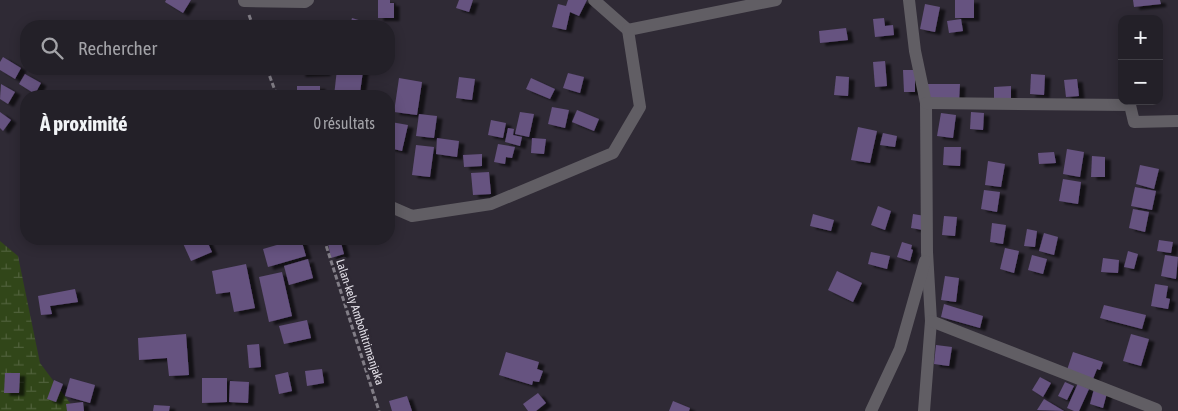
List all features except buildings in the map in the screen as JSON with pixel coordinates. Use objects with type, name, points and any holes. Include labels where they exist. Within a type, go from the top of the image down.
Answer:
[{"type":"street","points":[[244,1],[305,2],[308,0]]},
{"type":"street","points":[[395,209],[412,216],[491,204],[613,153],[640,107],[628,30],[594,0]]},
{"type":"street","points":[[628,30],[776,0]]},
{"type":"street","points":[[909,0],[915,51],[926,104],[927,252],[931,321],[924,411]]},
{"type":"street","points":[[926,104],[1130,105],[1134,122],[1178,121]]},
{"type":"street","points":[[871,411],[900,349],[927,252]]},
{"type":"street","points":[[931,321],[1156,409]]},
{"type":"path","points":[[269,75],[275,90]]},
{"type":"path","name":"Lalan-kely Ambohitrimanjaka","points":[[326,245],[379,411]]},
{"type":"green space","points":[[0,241],[18,256],[40,363],[76,411],[0,411]]}]
